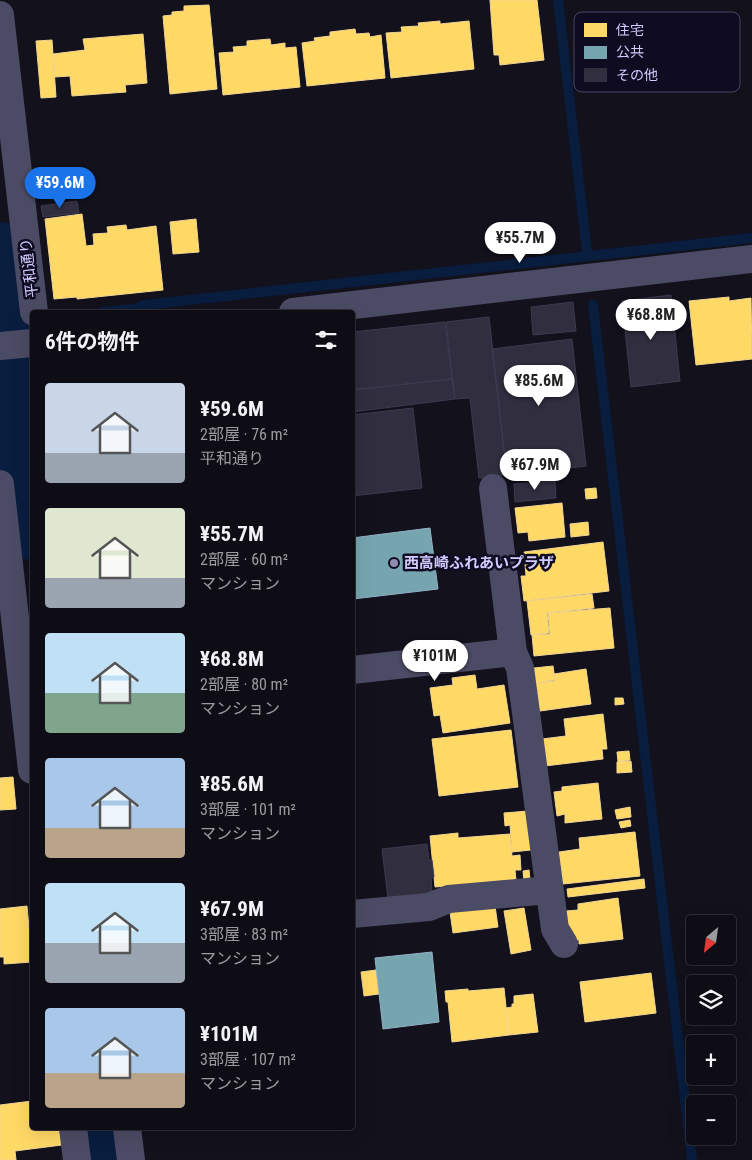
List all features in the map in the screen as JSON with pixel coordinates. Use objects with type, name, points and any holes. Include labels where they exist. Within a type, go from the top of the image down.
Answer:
[{"type":"street","name":"平和通り","points":[[0,15],[34,310]]},
{"type":"street","points":[[310,310],[752,259]]},
{"type":"street","points":[[0,346],[30,343]]},
{"type":"street","points":[[0,484],[30,752]]},
{"type":"street","points":[[493,488],[513,652],[520,668],[530,732],[555,929],[564,944]]},
{"type":"street","points":[[355,670],[513,652]]},
{"type":"street","points":[[355,914],[429,907],[449,899],[549,890]]},
{"type":"street","points":[[73,1130],[77,1160]]},
{"type":"street","points":[[128,1130],[131,1160]]},
{"type":"building: 住宅","points":[[490,0],[537,0],[544,60],[500,65],[499,55],[494,55]]},
{"type":"building: 住宅","points":[[209,5],[217,89],[170,94],[163,16],[172,15],[172,12],[184,11],[184,6]]},
{"type":"building: 住宅","points":[[440,21],[440,24],[469,21],[474,69],[391,78],[386,33],[402,32],[401,27],[419,26],[418,23]]},
{"type":"building: 住宅","points":[[355,29],[356,34],[369,33],[370,37],[381,35],[385,78],[307,86],[302,43],[315,41],[314,38],[330,36],[330,32]]},
{"type":"building: 住宅","points":[[143,34],[147,83],[125,85],[126,92],[72,96],[70,76],[55,77],[53,54],[85,50],[83,39]]},
{"type":"building: 住宅","points":[[270,39],[271,45],[285,43],[285,48],[296,47],[300,87],[223,95],[219,53],[234,52],[233,47],[247,46],[247,41]]},
{"type":"building: 住宅","points":[[52,40],[56,97],[41,98],[36,41]]},
{"type":"building: 住宅","points":[[82,214],[86,246],[94,245],[93,234],[108,233],[107,227],[126,225],[127,230],[156,226],[163,290],[77,299],[77,297],[54,299],[45,219]]},
{"type":"building: 住宅","points":[[196,219],[199,252],[173,254],[170,222]]},
{"type":"building: 住宅","points":[[729,297],[729,301],[751,298],[752,359],[696,365],[689,301]]},
{"type":"building: 住宅","points":[[596,488],[597,498],[586,499],[585,489]]},
{"type":"building: 住宅","points":[[562,503],[565,537],[529,541],[528,532],[518,533],[515,508]]},
{"type":"building: 住宅","points":[[588,522],[589,535],[571,537],[570,524]]},
{"type":"building: 住宅","points":[[603,542],[609,591],[524,601],[521,576],[526,576],[524,552]]},
{"type":"building: 住宅","points":[[592,594],[594,608],[547,613],[549,633],[531,635],[527,601]]},
{"type":"building: 住宅","points":[[610,608],[614,648],[534,656],[532,635],[550,634],[548,613]]},
{"type":"building: 住宅","points":[[553,666],[555,680],[536,683],[534,668]]},
{"type":"building: 住宅","points":[[586,669],[591,704],[540,711],[536,683],[555,681],[554,674]]},
{"type":"building: 住宅","points":[[475,675],[477,689],[504,685],[510,723],[443,733],[440,715],[434,716],[430,688],[453,685],[452,678]]},
{"type":"building: 住宅","points":[[615,698],[623,698],[624,704],[615,705]]},
{"type":"building: 住宅","points":[[603,714],[607,749],[602,749],[603,759],[545,766],[542,739],[566,736],[564,719]]},
{"type":"building: 住宅","points":[[511,730],[518,787],[439,796],[432,739]]},
{"type":"building: 住宅","points":[[629,751],[630,760],[618,762],[617,752]]},
{"type":"building: 住宅","points":[[631,761],[632,772],[617,773],[617,762]]},
{"type":"building: 住宅","points":[[13,777],[16,809],[0,810],[0,778]]},
{"type":"building: 住宅","points":[[598,783],[602,819],[565,823],[565,814],[557,816],[554,792],[562,791],[562,787]]},
{"type":"building: 住宅","points":[[630,807],[631,817],[617,819],[615,810]]},
{"type":"building: 住宅","points":[[528,811],[531,850],[512,852],[510,825],[505,826],[504,813]]},
{"type":"building: 住宅","points":[[630,820],[631,826],[621,828],[619,822]]},
{"type":"building: 住宅","points":[[635,832],[640,876],[563,884],[559,852],[580,849],[579,838]]},
{"type":"building: 住宅","points":[[458,833],[458,838],[510,834],[512,856],[520,855],[521,870],[515,870],[516,880],[435,887],[430,836]]},
{"type":"building: 住宅","points":[[529,870],[530,879],[524,881],[523,871]]},
{"type":"building: 住宅","points":[[644,879],[645,888],[568,897],[567,889]]},
{"type":"building: 住宅","points":[[618,898],[623,939],[579,944],[579,940],[569,941],[566,911],[578,910],[578,904]]},
{"type":"building: 住宅","points":[[27,906],[30,962],[4,964],[4,957],[0,957],[0,909]]},
{"type":"building: 住宅","points":[[495,906],[498,927],[453,933],[450,912]]},
{"type":"building: 住宅","points":[[524,908],[531,950],[511,954],[504,911]]},
{"type":"building: 住宅","points":[[376,970],[379,994],[364,996],[361,972]]},
{"type":"building: 住宅","points":[[651,973],[656,1013],[585,1022],[580,982]]},
{"type":"building: 住宅","points":[[504,988],[509,1035],[452,1042],[445,991]]},
{"type":"building: 住宅","points":[[533,994],[538,1032],[509,1035],[506,1008],[512,1007],[512,1004],[514,1004],[514,996]]},
{"type":"building: 住宅","points":[[30,1101],[30,1130],[59,1130],[62,1145],[15,1151],[16,1160],[0,1160],[0,1105]]},
{"type":"building: 公共","name":"西高崎ふれあいプラザ","points":[[430,528],[438,589],[355,599],[355,538]]},
{"type":"building: 公共","points":[[432,952],[439,1022],[383,1029],[375,958]]},
{"type":"building: その他","points":[[77,201],[79,213],[43,217],[41,206]]},
{"type":"building: その他","points":[[671,295],[680,381],[631,387],[622,301]]},
{"type":"building: その他","points":[[573,302],[576,331],[533,335],[531,307]]},
{"type":"building: その他","points":[[489,317],[507,475],[479,478],[470,398],[455,399],[446,322]]},
{"type":"building: その他","points":[[445,322],[452,379],[355,390],[355,332]]},
{"type":"building: その他","points":[[572,339],[586,466],[507,475],[492,349]]},
{"type":"building: その他","points":[[452,379],[455,399],[355,412],[355,390]]},
{"type":"building: その他","points":[[413,408],[422,488],[355,496],[355,415]]},
{"type":"building: その他","points":[[555,481],[556,498],[515,502],[514,484]]},
{"type":"building: その他","points":[[427,844],[429,860],[432,860],[434,877],[431,877],[432,893],[388,898],[382,849]]},
{"type":"waterway","points":[[558,0],[587,252]]},
{"type":"waterway","points":[[123,310],[134,309],[144,305],[752,238]]},
{"type":"waterway","points":[[0,250],[30,514]]},
{"type":"waterway","points":[[593,305],[692,1160]]},
{"type":"waterway","points":[[0,322],[23,321]]},
{"type":"waterway","points":[[101,1130],[105,1160]]},
{"type":"place","name":"西高崎ふれあいプラザ","points":[[394,563]]}]
